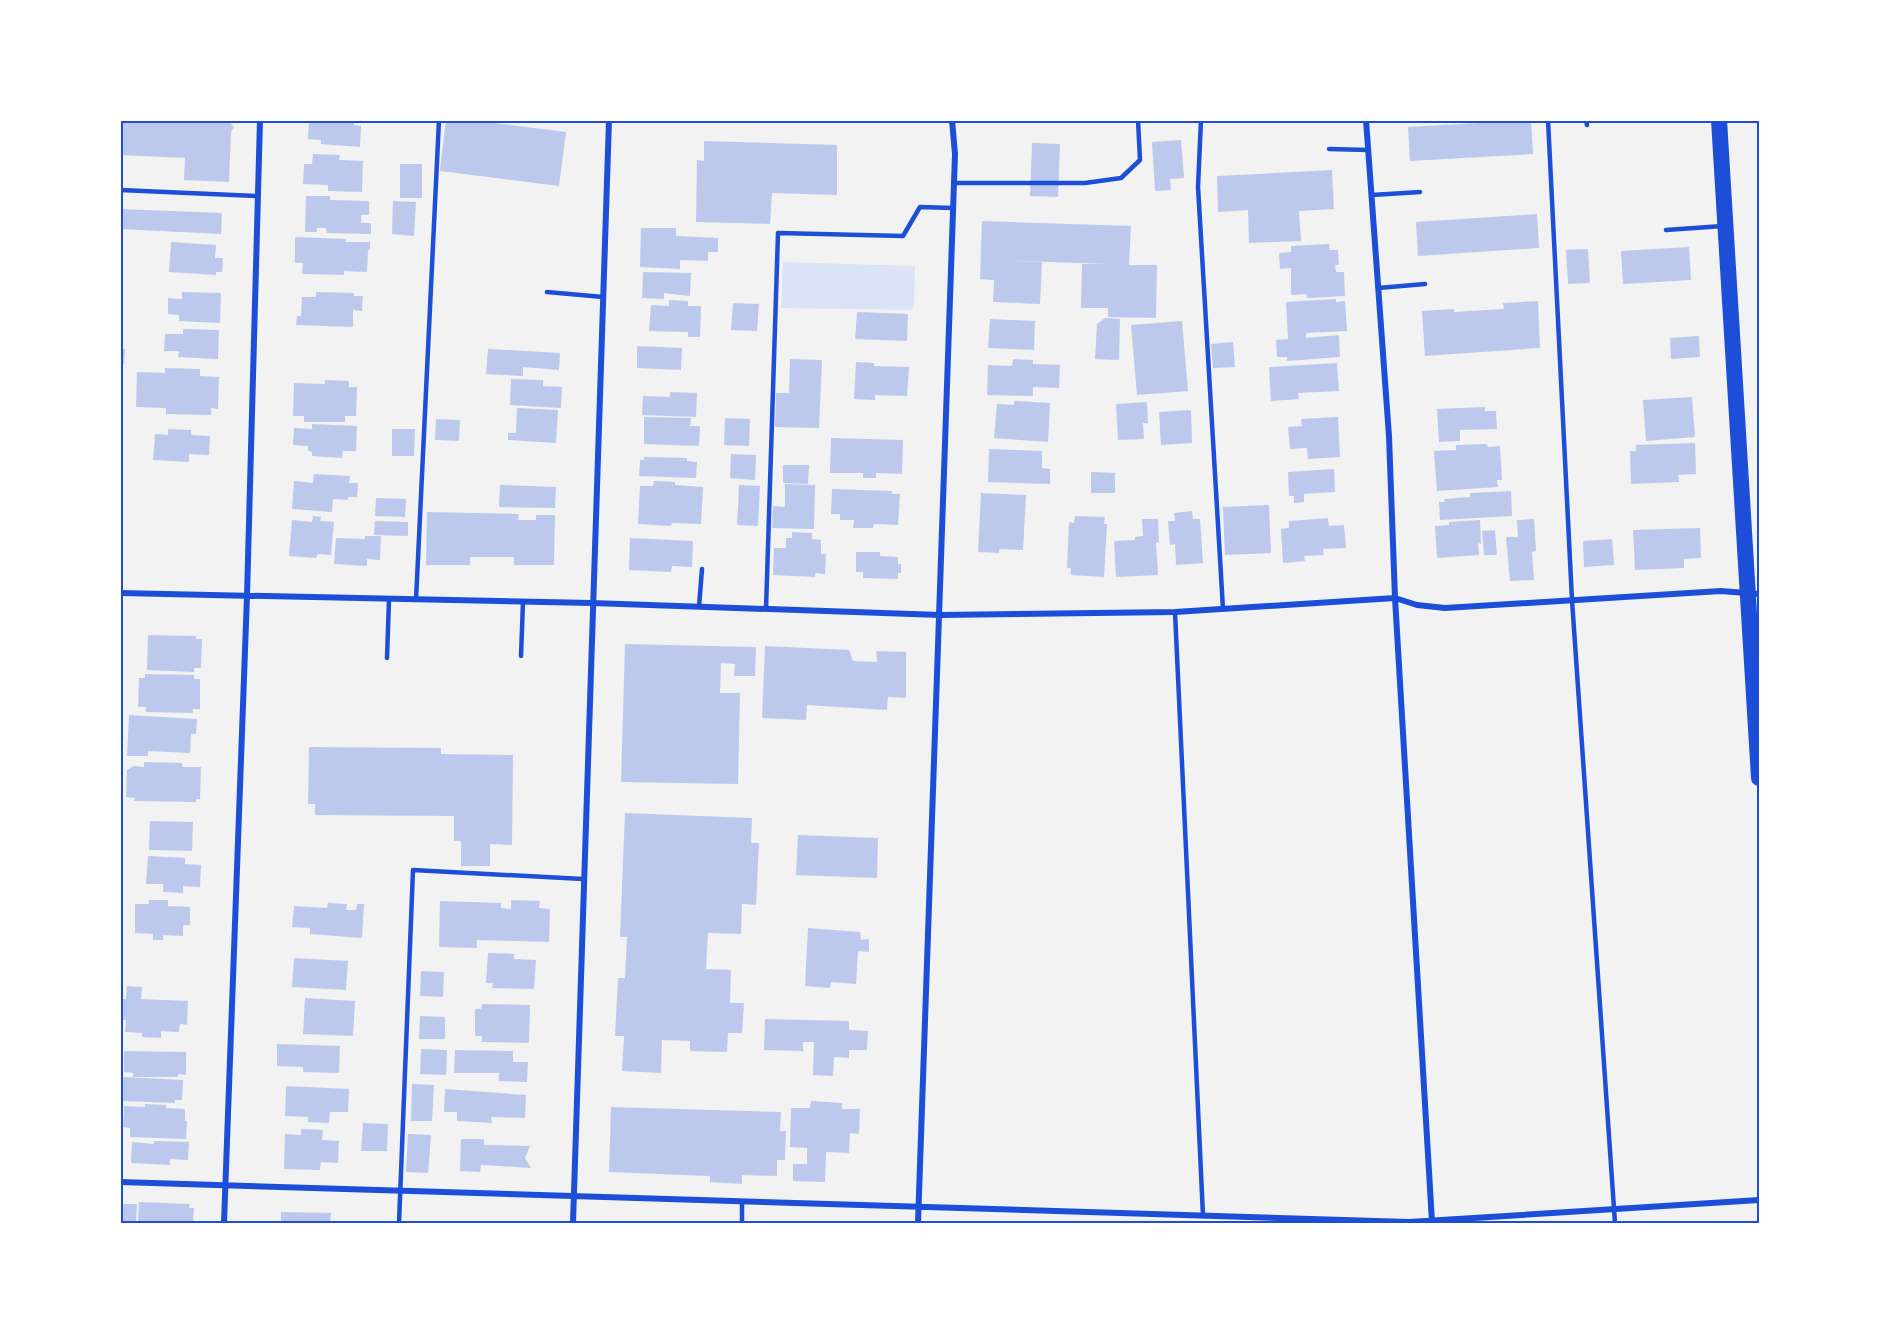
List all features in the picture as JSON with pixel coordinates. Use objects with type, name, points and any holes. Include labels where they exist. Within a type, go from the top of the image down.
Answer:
[{"type":"highway","points":[[1719,120],[1753,594],[1759,778]]},
{"type":"street","points":[[224,1223],[247,596],[260,120]]},
{"type":"street","points":[[573,1223],[609,120]]},
{"type":"street","points":[[918,1223],[955,154],[952,120]]},
{"type":"street","points":[[1366,120],[1389,436],[1395,598],[1432,1222]]},
{"type":"street","points":[[120,593],[592,603],[940,615],[1175,612],[1395,598],[1417,605],[1445,608],[1721,591],[1753,594]]},
{"type":"street","points":[[120,1182],[574,1195],[918,1209],[1409,1222],[1759,1200]]},
{"type":"lane","points":[[416,600],[439,120]]},
{"type":"lane","points":[[954,183],[1085,183],[1121,178],[1140,160],[1138,120]]},
{"type":"lane","points":[[1201,120],[1198,188],[1223,609]]},
{"type":"lane","points":[[1548,120],[1572,600],[1615,1223]]},
{"type":"lane","points":[[1329,149],[1369,150]]},
{"type":"lane","points":[[120,190],[258,195]]},
{"type":"lane","points":[[1372,195],[1420,192]]},
{"type":"lane","points":[[766,609],[778,233],[903,236],[920,207],[953,208]]},
{"type":"lane","points":[[1666,230],[1725,226]]},
{"type":"lane","points":[[1378,288],[1425,284]]},
{"type":"lane","points":[[547,292],[603,297]]},
{"type":"lane","points":[[699,607],[702,569]]},
{"type":"lane","points":[[387,658],[389,599]]},
{"type":"lane","points":[[521,656],[523,602]]},
{"type":"lane","points":[[1175,612],[1203,1216]]},
{"type":"lane","points":[[399,1223],[413,870],[583,879]]},
{"type":"lane","points":[[742,1202],[742,1223]]},
{"type":"shaded area","points":[[783,262],[915,266],[914,307],[912,310],[781,308]]},
{"type":"building","points":[[120,120],[228,120],[234,127],[231,132],[229,182],[184,180],[185,158],[120,155]]},
{"type":"building","points":[[309,120],[354,120],[354,125],[361,126],[360,147],[321,144],[321,140],[308,139]]},
{"type":"building","points":[[446,120],[470,120],[566,132],[559,186],[440,171]]},
{"type":"building","points":[[1531,120],[1533,154],[1410,161],[1408,127]]},
{"type":"building","points":[[1181,140],[1184,178],[1170,179],[1171,190],[1155,191],[1152,142]]},
{"type":"building","points":[[704,141],[837,145],[837,195],[772,193],[770,224],[696,222],[697,160],[704,161]]},
{"type":"building","points":[[1032,143],[1060,144],[1058,197],[1030,196]]},
{"type":"building","points":[[313,154],[340,155],[339,160],[363,161],[362,192],[328,191],[328,185],[303,184],[304,164],[312,164]]},
{"type":"building","points":[[400,164],[422,164],[422,198],[400,198]]},
{"type":"building","points":[[1332,170],[1334,209],[1299,211],[1301,241],[1249,243],[1248,210],[1218,212],[1217,176]]},
{"type":"building","points":[[306,196],[330,196],[330,200],[369,201],[369,215],[361,215],[361,223],[371,223],[371,234],[327,233],[326,228],[317,228],[317,232],[305,232]]},
{"type":"building","points":[[393,201],[416,202],[414,236],[392,234]]},
{"type":"building","points":[[120,209],[222,213],[221,234],[120,229]]},
{"type":"building","points":[[1537,214],[1539,248],[1418,256],[1416,222]]},
{"type":"building","points":[[982,221],[1131,226],[1129,265],[1157,265],[1156,318],[1108,317],[1108,308],[1081,308],[1082,264],[1108,264],[992,260],[1042,262],[1040,304],[993,302],[994,280],[980,279]]},
{"type":"building","points":[[641,228],[676,228],[676,236],[718,238],[718,252],[708,252],[708,261],[680,260],[680,269],[640,267]]},
{"type":"building","points":[[295,237],[370,242],[367,272],[344,271],[344,275],[302,274],[303,263],[295,263]]},
{"type":"building","points":[[171,242],[216,245],[215,258],[223,258],[222,272],[216,272],[216,275],[169,272]]},
{"type":"building","points":[[1329,244],[1330,250],[1338,250],[1339,265],[1335,265],[1336,272],[1344,272],[1345,296],[1307,298],[1306,294],[1291,295],[1291,268],[1280,269],[1279,253],[1291,252],[1291,246]]},
{"type":"building","points":[[1689,247],[1691,280],[1623,284],[1621,251]]},
{"type":"building","points":[[1588,249],[1590,283],[1568,284],[1566,250]]},
{"type":"building","points":[[643,272],[691,273],[690,296],[664,293],[664,299],[642,298]]},
{"type":"building","points":[[182,292],[221,293],[220,323],[179,321],[179,315],[168,314],[168,298],[182,299]]},
{"type":"building","points":[[316,292],[354,293],[354,296],[363,296],[362,311],[353,310],[353,327],[296,325],[297,316],[301,316],[302,297],[316,297]]},
{"type":"building","points":[[1336,299],[1336,302],[1345,301],[1347,331],[1306,333],[1306,338],[1339,335],[1340,357],[1287,361],[1287,357],[1277,357],[1276,340],[1288,339],[1286,302]]},
{"type":"building","points":[[669,300],[688,301],[688,306],[701,306],[700,337],[688,337],[688,332],[649,331],[651,305],[669,306]]},
{"type":"building","points":[[1538,301],[1540,348],[1425,356],[1422,311],[1504,309],[1503,303]]},
{"type":"building","points":[[733,303],[759,304],[757,331],[731,330]]},
{"type":"building","points":[[857,312],[908,314],[907,341],[855,339]]},
{"type":"building","points":[[1105,318],[1120,319],[1119,360],[1095,359],[1097,324]]},
{"type":"building","points":[[990,319],[1035,321],[1034,350],[988,348]]},
{"type":"building","points":[[1182,321],[1188,391],[1137,395],[1131,325]]},
{"type":"building","points":[[183,329],[219,330],[218,359],[178,357],[179,351],[164,351],[165,334],[183,334]]},
{"type":"building","points":[[1699,336],[1700,357],[1671,359],[1670,338]]},
{"type":"building","points":[[1233,342],[1235,367],[1213,368],[1211,344]]},
{"type":"building","points":[[637,346],[682,348],[681,370],[637,368]]},
{"type":"building","points":[[120,349],[125,349],[124,364],[120,364]]},
{"type":"building","points":[[488,349],[560,353],[559,370],[523,367],[523,376],[486,374]]},
{"type":"building","points":[[790,359],[822,360],[819,428],[775,427],[776,393],[789,393]]},
{"type":"building","points":[[1013,359],[1033,360],[1033,364],[1060,365],[1059,388],[1033,387],[1033,396],[987,395],[988,365],[1012,366]]},
{"type":"building","points":[[856,362],[874,363],[874,366],[909,367],[907,396],[875,395],[875,400],[854,399]]},
{"type":"building","points":[[1337,363],[1339,391],[1298,393],[1299,399],[1271,401],[1269,367]]},
{"type":"building","points":[[165,368],[200,369],[200,376],[219,377],[218,409],[211,408],[211,415],[166,414],[166,408],[136,407],[137,372],[165,373]]},
{"type":"building","points":[[511,379],[543,380],[543,386],[562,387],[561,408],[510,405]]},
{"type":"building","points":[[325,380],[349,381],[349,387],[357,387],[356,416],[345,416],[345,422],[304,422],[304,416],[293,416],[294,383],[325,384]]},
{"type":"building","points":[[670,392],[697,393],[696,417],[642,415],[643,396],[670,397]]},
{"type":"building","points":[[1692,397],[1695,437],[1646,441],[1643,400]]},
{"type":"building","points":[[1014,401],[1050,403],[1048,442],[994,438],[997,404],[1014,405]]},
{"type":"building","points":[[1147,402],[1148,423],[1143,423],[1144,439],[1118,440],[1116,404]]},
{"type":"building","points":[[1485,407],[1485,411],[1496,411],[1497,429],[1460,430],[1460,441],[1439,442],[1437,409]]},
{"type":"building","points":[[517,408],[558,410],[556,443],[508,440],[508,433],[516,433]]},
{"type":"building","points":[[1191,410],[1192,443],[1161,445],[1159,412]]},
{"type":"building","points":[[644,417],[691,418],[690,426],[700,426],[699,446],[644,444]]},
{"type":"building","points":[[1338,417],[1340,457],[1308,459],[1307,448],[1290,449],[1288,427],[1302,426],[1301,419]]},
{"type":"building","points":[[725,418],[750,419],[749,446],[724,445]]},
{"type":"building","points":[[436,419],[460,420],[459,441],[435,440]]},
{"type":"building","points":[[312,424],[357,426],[356,451],[343,451],[342,458],[312,456],[312,452],[308,451],[308,446],[293,445],[294,428],[312,429]]},
{"type":"building","points":[[168,429],[191,430],[191,435],[210,436],[209,455],[189,454],[189,462],[153,460],[155,434],[168,435]]},
{"type":"building","points":[[392,429],[415,429],[414,456],[392,456]]},
{"type":"building","points":[[831,438],[903,440],[902,474],[876,473],[876,478],[863,478],[863,473],[830,473]]},
{"type":"building","points":[[1695,443],[1696,474],[1678,475],[1679,482],[1631,484],[1630,451],[1636,451],[1636,445]]},
{"type":"building","points":[[1487,444],[1488,447],[1500,446],[1502,480],[1497,480],[1498,487],[1437,491],[1434,451],[1456,450],[1456,445]]},
{"type":"building","points":[[989,449],[1042,451],[1042,468],[1050,469],[1050,484],[988,482]]},
{"type":"building","points":[[731,454],[756,455],[755,480],[730,478]]},
{"type":"building","points":[[644,457],[687,458],[687,461],[697,462],[696,478],[639,476],[640,460],[644,460]]},
{"type":"building","points":[[783,465],[809,465],[808,484],[783,483]]},
{"type":"building","points":[[1334,469],[1335,492],[1304,494],[1304,502],[1294,503],[1294,496],[1289,496],[1288,472]]},
{"type":"building","points":[[1091,472],[1115,473],[1115,493],[1091,493]]},
{"type":"building","points":[[314,474],[350,476],[349,483],[358,483],[357,497],[348,497],[348,500],[333,499],[332,512],[292,509],[294,481],[313,483]]},
{"type":"building","points":[[654,481],[703,487],[701,524],[672,523],[671,526],[638,524],[640,486],[653,486]]},
{"type":"building","points":[[785,484],[815,485],[814,529],[772,528],[773,506],[785,507]]},
{"type":"building","points":[[500,485],[556,487],[555,508],[499,507]]},
{"type":"building","points":[[739,485],[760,486],[758,526],[737,525]]},
{"type":"building","points":[[832,489],[892,491],[892,494],[900,494],[898,525],[874,524],[873,528],[853,528],[854,520],[840,520],[840,514],[831,514]]},
{"type":"building","points":[[1511,491],[1512,516],[1440,520],[1439,502],[1445,502],[1444,499],[1470,497],[1470,493]]},
{"type":"building","points":[[981,493],[1026,495],[1023,550],[999,549],[999,553],[978,552]]},
{"type":"building","points":[[376,498],[406,499],[405,517],[375,516]]},
{"type":"building","points":[[1269,505],[1271,553],[1225,555],[1223,507]]},
{"type":"building","points":[[1192,511],[1193,519],[1200,519],[1203,563],[1176,565],[1175,544],[1170,545],[1168,521],[1175,521],[1174,513]]},
{"type":"building","points":[[427,512],[519,514],[518,520],[536,520],[536,515],[555,515],[554,565],[514,565],[514,557],[470,557],[470,565],[426,565]]},
{"type":"building","points":[[313,516],[321,517],[320,521],[334,522],[331,555],[318,554],[316,558],[289,556],[292,520],[312,522]]},
{"type":"building","points":[[1075,516],[1105,517],[1104,524],[1107,524],[1104,577],[1071,575],[1071,568],[1067,568],[1069,522],[1074,523]]},
{"type":"building","points":[[1328,518],[1329,526],[1344,525],[1346,548],[1323,549],[1324,555],[1304,556],[1305,561],[1283,563],[1281,529],[1289,528],[1289,521]]},
{"type":"building","points":[[1142,519],[1158,519],[1159,542],[1156,543],[1158,575],[1116,577],[1114,541],[1135,540],[1135,537],[1143,536]]},
{"type":"building","points":[[1534,519],[1536,551],[1532,552],[1534,580],[1510,581],[1506,537],[1518,537],[1517,520]]},
{"type":"building","points":[[1480,520],[1479,555],[1437,558],[1435,526],[1449,525],[1449,522]]},
{"type":"building","points":[[375,521],[408,522],[408,536],[374,535]]},
{"type":"building","points":[[1700,528],[1701,558],[1684,559],[1684,568],[1635,570],[1633,530]]},
{"type":"building","points":[[1495,530],[1497,555],[1484,555],[1482,531]]},
{"type":"building","points":[[792,532],[812,533],[812,539],[821,540],[821,554],[826,554],[825,574],[815,573],[815,577],[773,575],[774,548],[786,548],[786,538],[792,538]]},
{"type":"building","points":[[365,536],[381,536],[380,560],[367,559],[367,566],[334,564],[336,538],[365,539]]},
{"type":"building","points":[[630,538],[693,541],[692,567],[672,566],[671,572],[629,570]]},
{"type":"building","points":[[1612,539],[1614,565],[1584,567],[1583,541]]},
{"type":"building","points":[[856,552],[880,552],[880,556],[898,557],[901,573],[898,573],[898,579],[863,578],[863,572],[856,572]]},
{"type":"building","points":[[148,635],[196,636],[196,639],[202,639],[201,668],[194,668],[194,672],[147,670]]},
{"type":"building","points":[[625,644],[756,647],[755,676],[734,676],[735,664],[721,663],[720,693],[740,693],[738,784],[621,782]]},
{"type":"building","points":[[765,646],[849,650],[853,661],[877,662],[876,651],[906,652],[906,698],[888,697],[887,710],[807,705],[806,720],[762,718]]},
{"type":"building","points":[[145,674],[194,675],[194,679],[200,679],[200,709],[193,709],[193,713],[146,712],[146,707],[138,707],[139,678],[145,678]]},
{"type":"building","points":[[129,715],[197,719],[196,734],[191,734],[190,753],[148,751],[148,756],[127,756]]},
{"type":"building","points":[[309,747],[441,748],[441,754],[513,755],[512,845],[490,844],[490,866],[461,866],[461,841],[454,841],[454,816],[315,815],[315,804],[308,804]]},
{"type":"building","points":[[144,762],[182,763],[182,767],[201,767],[200,799],[196,799],[196,802],[134,801],[135,798],[126,797],[127,770],[134,766],[144,767]]},
{"type":"building","points":[[625,813],[752,818],[751,843],[759,843],[756,905],[742,904],[741,934],[708,933],[706,969],[731,970],[730,1003],[744,1003],[742,1033],[728,1033],[727,1052],[690,1051],[690,1041],[662,1040],[661,1073],[622,1071],[624,1036],[615,1036],[618,978],[625,978],[627,937],[620,937]]},
{"type":"building","points":[[150,821],[193,822],[192,851],[149,850]]},
{"type":"building","points":[[798,835],[878,838],[877,878],[796,875]]},
{"type":"building","points":[[148,856],[185,858],[185,864],[201,865],[200,887],[183,886],[183,893],[163,892],[163,884],[146,884]]},
{"type":"building","points":[[149,900],[168,900],[168,906],[190,907],[190,925],[183,925],[183,936],[163,935],[163,940],[153,940],[153,934],[135,933],[135,904],[149,904]]},
{"type":"building","points":[[511,900],[540,901],[539,908],[550,909],[549,942],[477,940],[477,948],[439,947],[440,901],[501,903],[501,908],[511,909]]},
{"type":"building","points":[[328,903],[347,904],[346,910],[356,910],[357,904],[364,904],[362,938],[310,934],[310,928],[292,927],[294,906],[327,908]]},
{"type":"building","points":[[808,928],[860,932],[861,940],[869,939],[869,952],[858,951],[856,984],[831,982],[830,988],[805,986]]},
{"type":"building","points":[[488,953],[514,954],[514,959],[536,960],[534,989],[492,988],[493,983],[486,983]]},
{"type":"building","points":[[294,958],[348,961],[346,990],[292,987]]},
{"type":"building","points":[[421,971],[444,972],[443,997],[420,996]]},
{"type":"building","points":[[127,986],[142,987],[141,999],[188,1001],[187,1025],[180,1024],[179,1032],[161,1031],[161,1038],[142,1037],[142,1033],[125,1032],[126,1020],[120,1020],[120,999],[126,999]]},
{"type":"building","points":[[305,998],[355,1001],[353,1036],[303,1034]]},
{"type":"building","points":[[482,1004],[530,1005],[529,1043],[482,1042],[482,1036],[475,1036],[475,1009],[481,1009]]},
{"type":"building","points":[[420,1016],[445,1017],[445,1039],[419,1039]]},
{"type":"building","points":[[765,1019],[849,1021],[849,1030],[868,1031],[867,1050],[849,1050],[849,1058],[834,1057],[833,1076],[813,1075],[814,1042],[803,1042],[803,1051],[764,1050]]},
{"type":"building","points":[[277,1044],[340,1046],[339,1073],[303,1072],[303,1067],[277,1066]]},
{"type":"building","points":[[421,1049],[447,1050],[446,1075],[420,1074]]},
{"type":"building","points":[[455,1050],[513,1051],[513,1062],[528,1062],[527,1082],[499,1081],[499,1073],[454,1073]]},
{"type":"building","points":[[124,1051],[186,1052],[186,1075],[133,1077],[133,1073],[124,1072]]},
{"type":"building","points":[[123,1077],[183,1080],[182,1100],[175,1100],[175,1103],[122,1101]]},
{"type":"building","points":[[412,1084],[434,1085],[432,1121],[411,1121]]},
{"type":"building","points":[[286,1086],[349,1089],[348,1112],[330,1112],[329,1123],[308,1122],[308,1117],[285,1116]]},
{"type":"building","points":[[445,1089],[526,1095],[525,1118],[491,1117],[492,1123],[457,1121],[457,1112],[444,1112]]},
{"type":"building","points":[[811,1101],[842,1103],[842,1109],[860,1109],[859,1134],[850,1133],[849,1153],[826,1152],[825,1182],[793,1181],[793,1164],[807,1164],[807,1148],[790,1147],[791,1108],[810,1108]]},
{"type":"building","points":[[145,1104],[185,1109],[186,1139],[130,1137],[130,1128],[123,1127],[124,1106],[145,1107]]},
{"type":"building","points":[[611,1107],[781,1112],[780,1131],[786,1131],[785,1160],[777,1160],[777,1176],[742,1175],[742,1184],[710,1182],[710,1176],[609,1172]]},
{"type":"building","points":[[363,1123],[388,1124],[387,1151],[361,1151]]},
{"type":"building","points":[[301,1129],[323,1130],[322,1140],[339,1141],[338,1163],[321,1162],[320,1170],[284,1169],[285,1134],[301,1135]]},
{"type":"building","points":[[408,1134],[431,1135],[428,1173],[406,1172]]},
{"type":"building","points":[[461,1139],[484,1139],[484,1145],[530,1146],[525,1158],[531,1168],[481,1165],[480,1172],[460,1171]]},
{"type":"building","points":[[154,1141],[189,1142],[188,1160],[170,1159],[170,1165],[131,1163],[132,1142],[154,1144]]},
{"type":"building","points":[[139,1202],[190,1204],[189,1208],[194,1208],[193,1223],[138,1223]]},
{"type":"building","points":[[120,1204],[137,1204],[136,1223],[120,1223]]},
{"type":"building","points":[[281,1212],[331,1213],[330,1223],[281,1223]]}]
